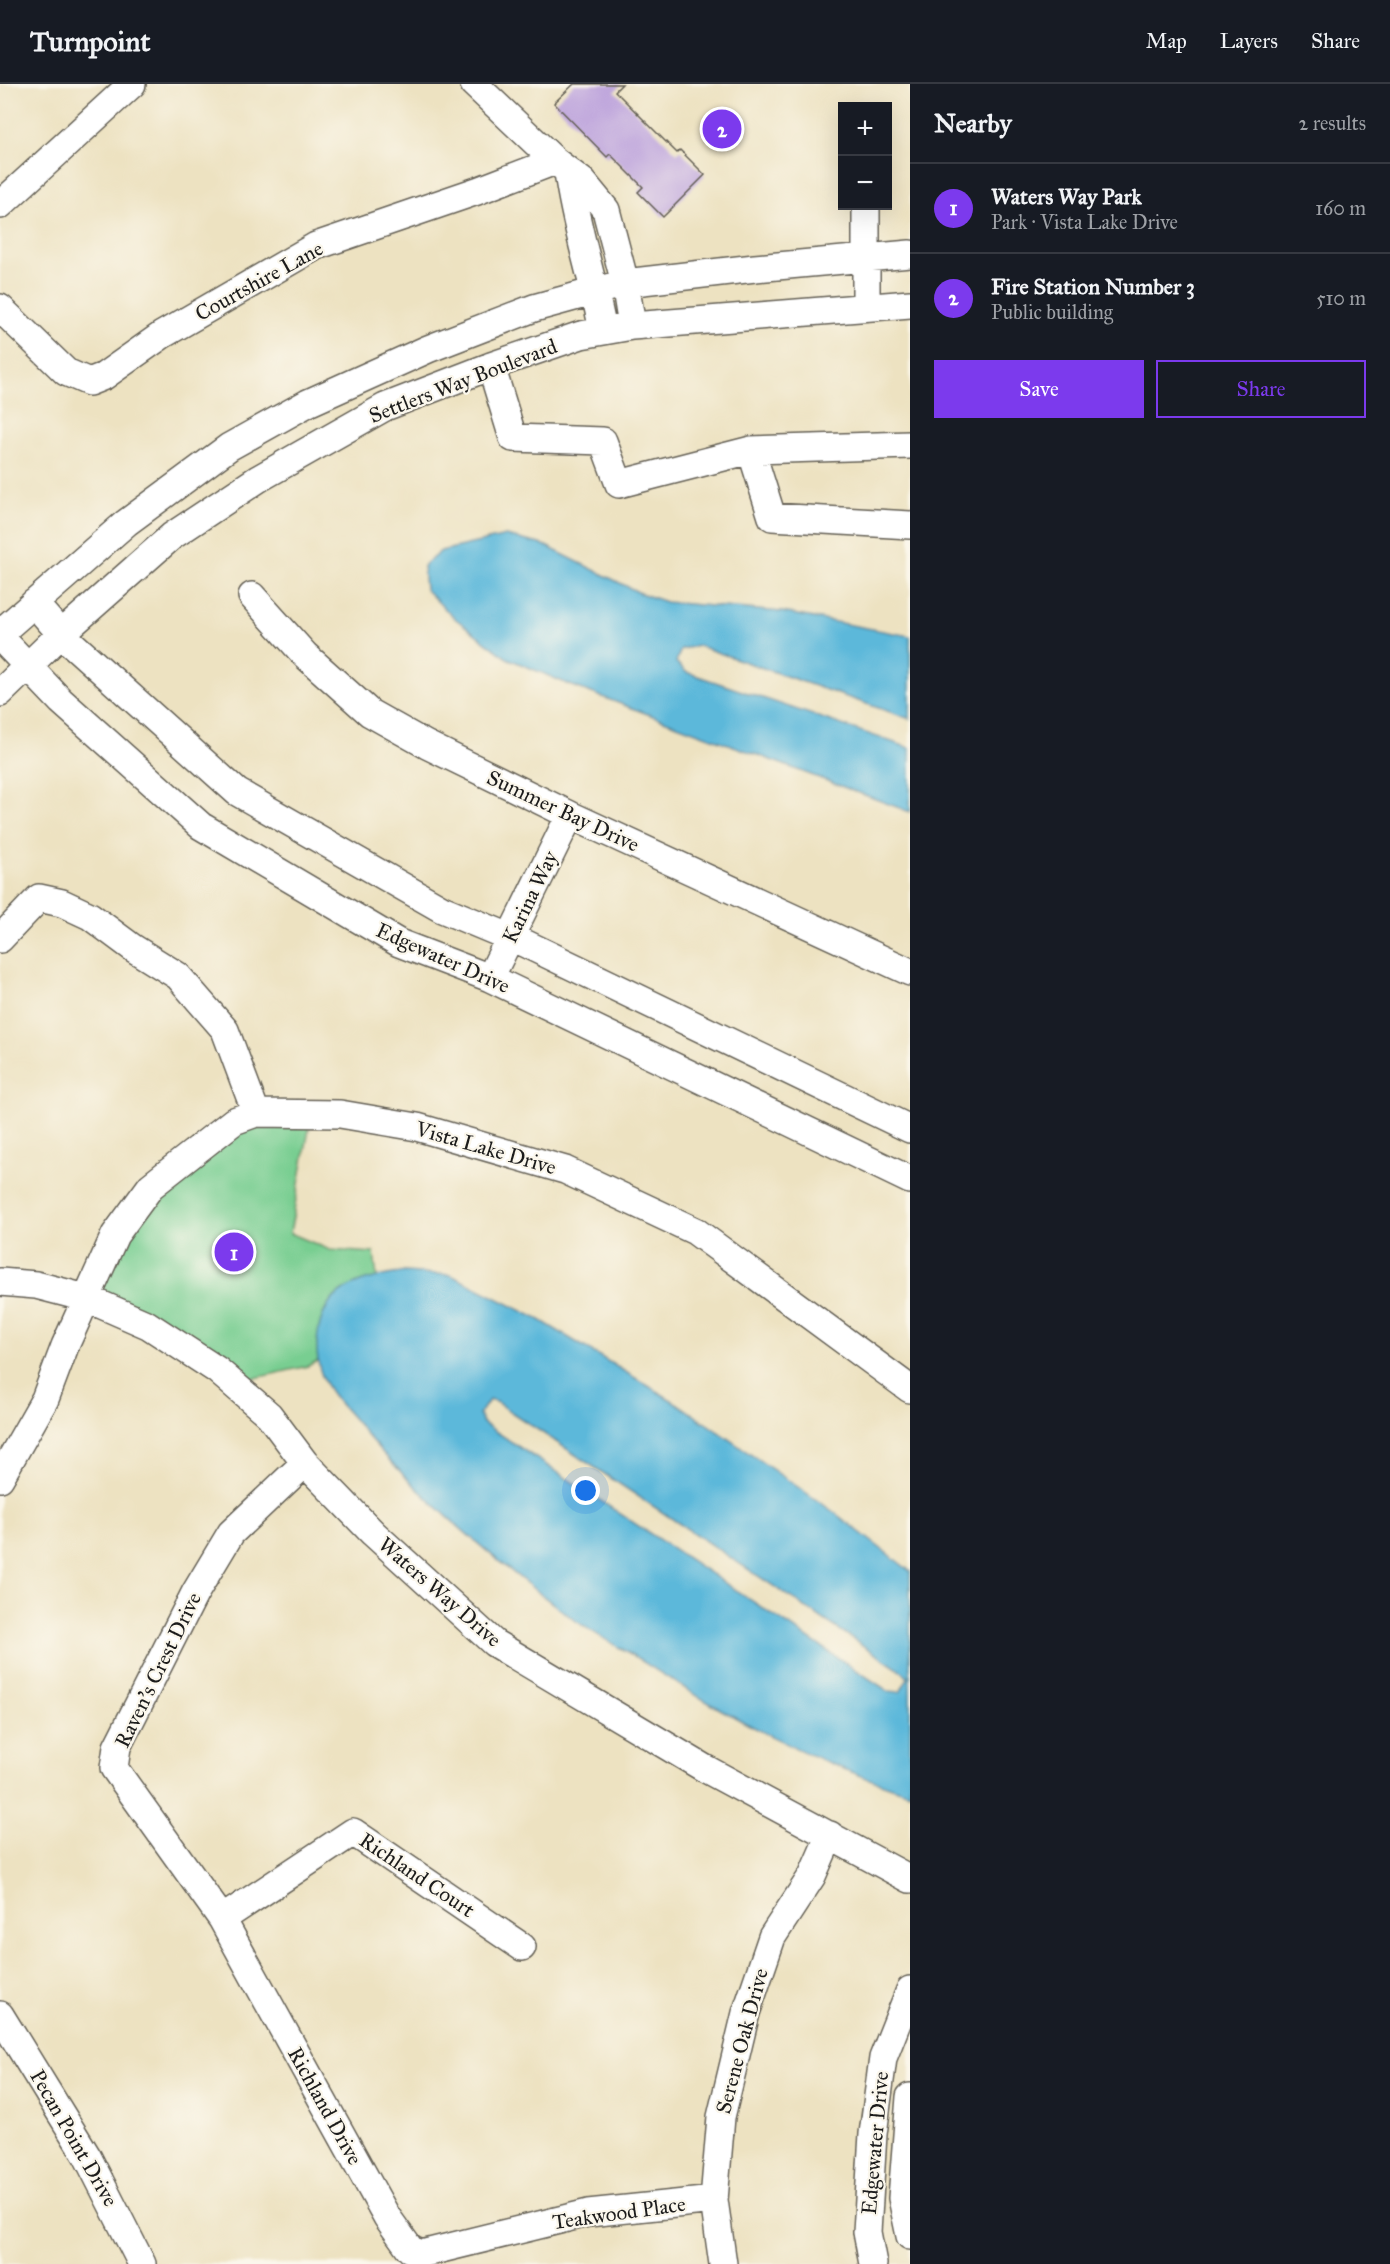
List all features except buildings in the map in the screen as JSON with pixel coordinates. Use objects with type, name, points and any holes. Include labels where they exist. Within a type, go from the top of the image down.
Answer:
[{"type":"street","points":[[0,205],[132,84]]},
{"type":"street","points":[[474,84],[562,166],[583,182],[606,210],[626,283],[632,326]]},
{"type":"street","points":[[562,166],[595,291],[603,332]]},
{"type":"street","name":"Courtshire Lane","points":[[0,308],[66,372],[89,382],[104,376],[162,335],[316,246],[477,191],[562,166]]},
{"type":"street","points":[[866,210],[866,307]]},
{"type":"street","name":"Settlers Way Boulevard","points":[[0,635],[126,523],[229,447],[288,414],[428,349],[534,308],[626,283],[910,254]]},
{"type":"street","name":"Settlers Way Boulevard","points":[[0,693],[61,634],[172,536],[258,479],[385,407],[491,366],[581,335],[632,326],[910,304]]},
{"type":"street","points":[[491,366],[513,438],[603,441],[620,484],[751,450],[910,445]]},
{"type":"street","points":[[751,450],[772,517],[910,525]]},
{"type":"street","name":"Summer Bay Drive","points":[[252,596],[305,655],[370,713],[427,745],[570,815],[910,972]]},
{"type":"street","points":[[34,603],[61,634],[237,792],[442,909],[510,938],[910,1129]]},
{"type":"street","name":"Edgewater Drive","points":[[0,635],[28,668],[61,701],[201,826],[399,944],[490,978],[910,1180]]},
{"type":"street","name":"Karina Way","points":[[490,978],[570,815]]},
{"type":"street","points":[[0,939],[39,898],[62,903],[90,916],[133,948],[178,976],[225,1030],[256,1113]]},
{"type":"street","name":"Vista Lake Drive","points":[[0,1478],[45,1399],[86,1298],[115,1235],[151,1186],[234,1121],[256,1113],[340,1114],[417,1127],[565,1170],[696,1231],[910,1389]]},
{"type":"street","name":"Waters Way Drive","points":[[0,1282],[36,1285],[86,1298],[148,1326],[217,1370],[269,1415],[305,1463],[373,1533],[494,1642],[704,1768],[910,1879]]},
{"type":"street","name":"Raven's Crest Drive","points":[[222,1919],[114,1768],[117,1747],[195,1593],[231,1533],[305,1463]]},
{"type":"street","name":"Richland Court","points":[[222,1919],[353,1832],[522,1947]]},
{"type":"street","name":"Serene Oak Drive","points":[[723,2264],[714,2200],[721,2117],[746,2013],[772,1937],[812,1876],[830,1835]]},
{"type":"street","name":"Richland Drive","points":[[222,1919],[387,2217],[410,2249],[421,2254],[454,2246]]},
{"type":"street","name":"Edgewater Drive","points":[[873,2264],[867,2232],[873,2134],[881,2069],[883,2058],[910,1990]]},
{"type":"street","name":"Pecan Point Drive","points":[[0,2014],[87,2156],[141,2264]]},
{"type":"street","name":"Edgewater Drive","points":[[910,2097],[902,2198],[910,2236]]},
{"type":"street","name":"Teakwood Place","points":[[454,2246],[588,2213],[714,2200]]},
{"type":"green space","points":[[310,1124],[290,1233],[330,1250],[374,1253],[379,1293],[330,1354],[308,1366],[242,1381],[97,1292],[124,1236],[160,1190],[240,1129]]},
{"type":"water","points":[[506,536],[544,545],[640,593],[666,602],[782,612],[910,636],[910,719],[699,646],[681,649],[676,662],[686,672],[910,748],[910,812],[570,685],[507,658],[452,616],[425,589],[423,566],[441,551]]},
{"type":"water","points":[[404,1272],[451,1275],[540,1320],[678,1404],[831,1510],[910,1571],[910,1793],[833,1765],[759,1730],[701,1698],[594,1633],[485,1550],[403,1474],[332,1394],[322,1376],[317,1341],[322,1317],[335,1297],[358,1283]],"holes":[[[489,1400],[496,1402],[903,1672],[908,1678],[900,1692],[888,1691],[483,1423],[479,1415]]]},
{"type":"place","name":"Fire Station Number 3","points":[[722,129]]},
{"type":"place","name":"Waters Way Park","points":[[234,1252]]}]
